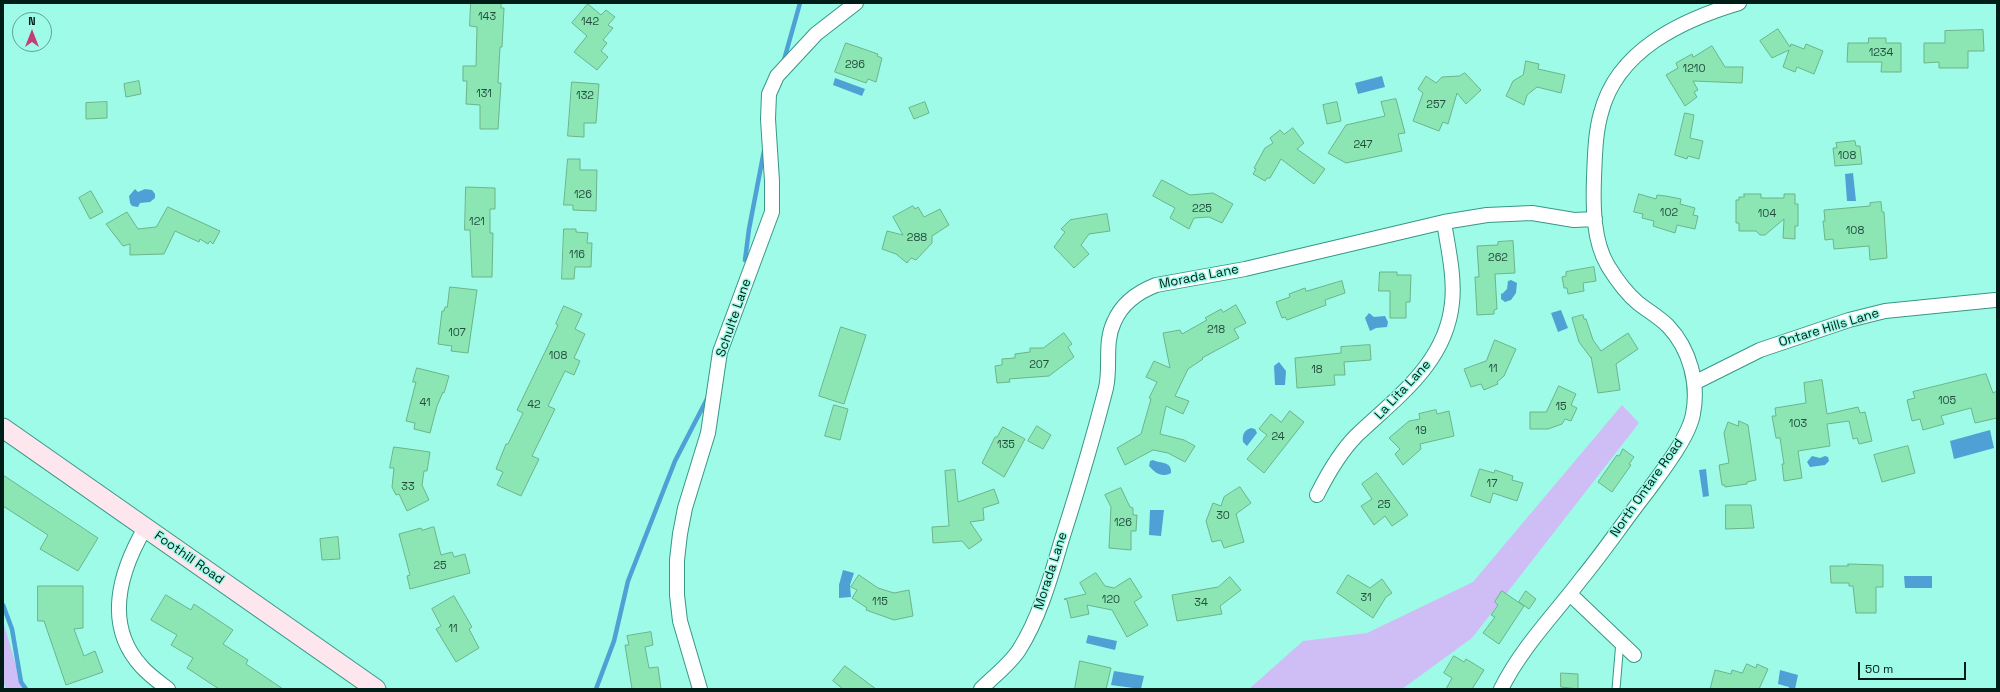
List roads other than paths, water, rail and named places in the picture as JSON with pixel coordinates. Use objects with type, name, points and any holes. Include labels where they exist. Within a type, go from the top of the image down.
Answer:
[{"type":"main road","name":"Foothill Road","points":[[3,428],[376,689]]},
{"type":"street","name":"Schulte Lane","points":[[700,689],[680,621],[677,595],[677,560],[679,540],[685,508],[708,433],[720,352],[772,212],[772,181],[768,119],[769,94],[777,76],[816,34],[856,3]]},
{"type":"street","name":"North Ontare Road","points":[[1501,689],[1512,668],[1535,635],[1570,594],[1658,477],[1687,430],[1693,417],[1695,404],[1694,383],[1690,361],[1680,340],[1660,318],[1638,302],[1624,289],[1608,266],[1598,240],[1595,219],[1595,148],[1600,114],[1614,82],[1636,55],[1651,43],[1692,20],[1739,3]]},
{"type":"street","name":"Morada Lane","points":[[981,689],[1019,650],[1036,616],[1049,581],[1093,439],[1107,384],[1107,357],[1114,322],[1121,310],[1131,299],[1143,290],[1156,285],[1310,255],[1444,222],[1511,212],[1552,215],[1574,220],[1595,219]]},
{"type":"street","name":"La Lita Lane","points":[[1317,495],[1340,455],[1357,435],[1402,394],[1426,367],[1444,337],[1452,304],[1453,286],[1444,222]]},
{"type":"street","name":"Ontare Hills Lane","points":[[1694,383],[1760,350],[1848,321],[1885,311],[1996,300]]},
{"type":"street","points":[[145,528],[125,567],[122,579],[119,610],[126,643],[133,655],[142,667],[168,689]]},
{"type":"street","points":[[1570,594],[1634,655]]},
{"type":"lane","points":[[1616,689],[1620,641]]},
{"type":"water","points":[[1382,76],[1385,87],[1358,94],[1355,83]]},
{"type":"water","points":[[835,78],[865,89],[862,96],[833,85]]},
{"type":"water","points":[[1853,173],[1856,201],[1847,201],[1845,174]]},
{"type":"water","points":[[135,189],[138,192],[145,189],[152,190],[155,194],[155,198],[150,202],[140,203],[138,207],[132,206],[129,196]]},
{"type":"water","points":[[1511,280],[1517,283],[1516,293],[1511,300],[1505,302],[1501,299],[1501,293],[1502,294],[1507,289],[1508,281]]},
{"type":"water","points":[[1561,310],[1568,328],[1558,332],[1551,313]]},
{"type":"water","points":[[1369,313],[1374,317],[1385,316],[1388,322],[1387,327],[1376,328],[1370,331],[1365,318]]},
{"type":"water","points":[[1279,362],[1286,371],[1285,385],[1275,385],[1274,366]]},
{"type":"water","points":[[1251,428],[1255,429],[1257,433],[1247,446],[1243,442],[1243,435],[1245,431]]},
{"type":"water","points":[[1990,430],[1994,448],[1954,459],[1950,441]]},
{"type":"water","points":[[1812,456],[1820,458],[1825,456],[1828,457],[1829,461],[1825,465],[1810,467],[1807,462]]},
{"type":"water","points":[[1153,460],[1170,466],[1171,473],[1162,475],[1156,473],[1149,466],[1150,461]]},
{"type":"water","points":[[1706,469],[1709,496],[1703,497],[1699,470]]},
{"type":"water","points":[[1150,510],[1164,510],[1161,536],[1149,535]]},
{"type":"water","points":[[843,570],[854,573],[850,585],[851,597],[839,598],[839,585]]},
{"type":"water","points":[[1904,576],[1932,576],[1932,588],[1905,588]]},
{"type":"water","points":[[1088,635],[1117,641],[1115,650],[1086,643]]},
{"type":"water","points":[[1780,670],[1798,675],[1795,689],[1789,689],[1789,687],[1778,684]]},
{"type":"water","points":[[1114,671],[1144,676],[1141,689],[1111,685]]},
{"type":"waterway","points":[[784,60],[800,3]]},
{"type":"waterway","points":[[745,260],[749,229],[764,151]]},
{"type":"waterway","points":[[596,689],[614,641],[628,581],[675,461],[708,397]]},
{"type":"waterway","points":[[3,605],[12,629],[21,682],[26,689]]}]
